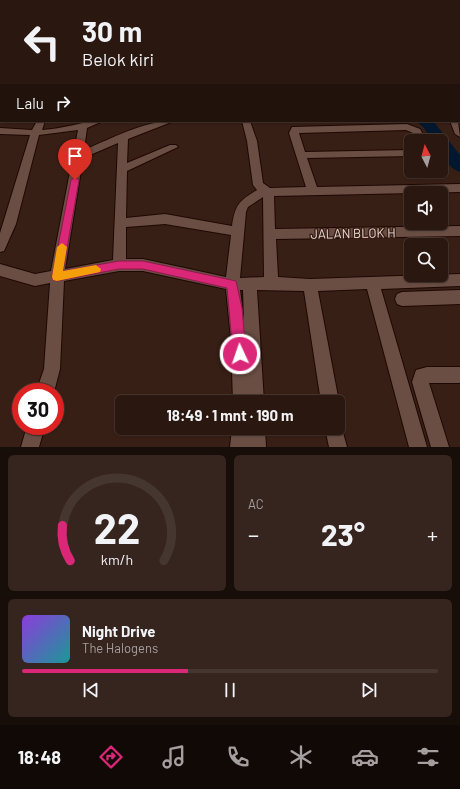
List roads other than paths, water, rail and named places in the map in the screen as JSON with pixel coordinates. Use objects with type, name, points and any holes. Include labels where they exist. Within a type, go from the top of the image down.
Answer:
[{"type":"street","points":[[0,247],[10,224],[35,134],[41,122]]},
{"type":"street","points":[[0,131],[35,134],[83,127],[96,122]]},
{"type":"street","points":[[79,156],[151,126],[166,122]]},
{"type":"street","points":[[246,122],[252,141],[258,185],[266,191],[270,234],[271,282]]},
{"type":"street","points":[[457,123],[460,134]]},
{"type":"street","points":[[48,383],[52,369],[57,277],[83,127]]},
{"type":"street","points":[[313,191],[294,130],[299,128],[407,127],[417,131],[418,134]]},
{"type":"street","points":[[119,265],[123,137]]},
{"type":"street","points":[[122,169],[173,147]]},
{"type":"street","points":[[302,155],[404,152]]},
{"type":"street","points":[[242,395],[238,331],[232,284],[240,212],[244,204],[266,191],[459,189]]},
{"type":"street","points":[[120,223],[165,219],[189,222],[238,232]]},
{"type":"street","name":"JALAN BLOK H","points":[[270,234],[460,232]]},
{"type":"street","points":[[0,270],[35,280],[119,265],[153,266],[232,284],[271,282],[310,285],[460,280]]},
{"type":"street","points":[[250,283],[255,395]]},
{"type":"street","points":[[372,283],[418,447]]},
{"type":"street","points":[[310,285],[329,395]]},
{"type":"street","points":[[402,299],[460,297]]},
{"type":"street","points":[[440,447],[420,382],[422,376],[427,375],[460,375]]},
{"type":"street","points":[[30,447],[33,435]]},
{"type":"street","points":[[239,447],[240,435]]},
{"type":"street","points":[[256,435],[257,447]]},
{"type":"street","points":[[335,435],[338,447]]},
{"type":"waterway","points":[[424,122],[429,125],[435,134]]},
{"type":"waterway","points":[[448,151],[460,166]]}]
